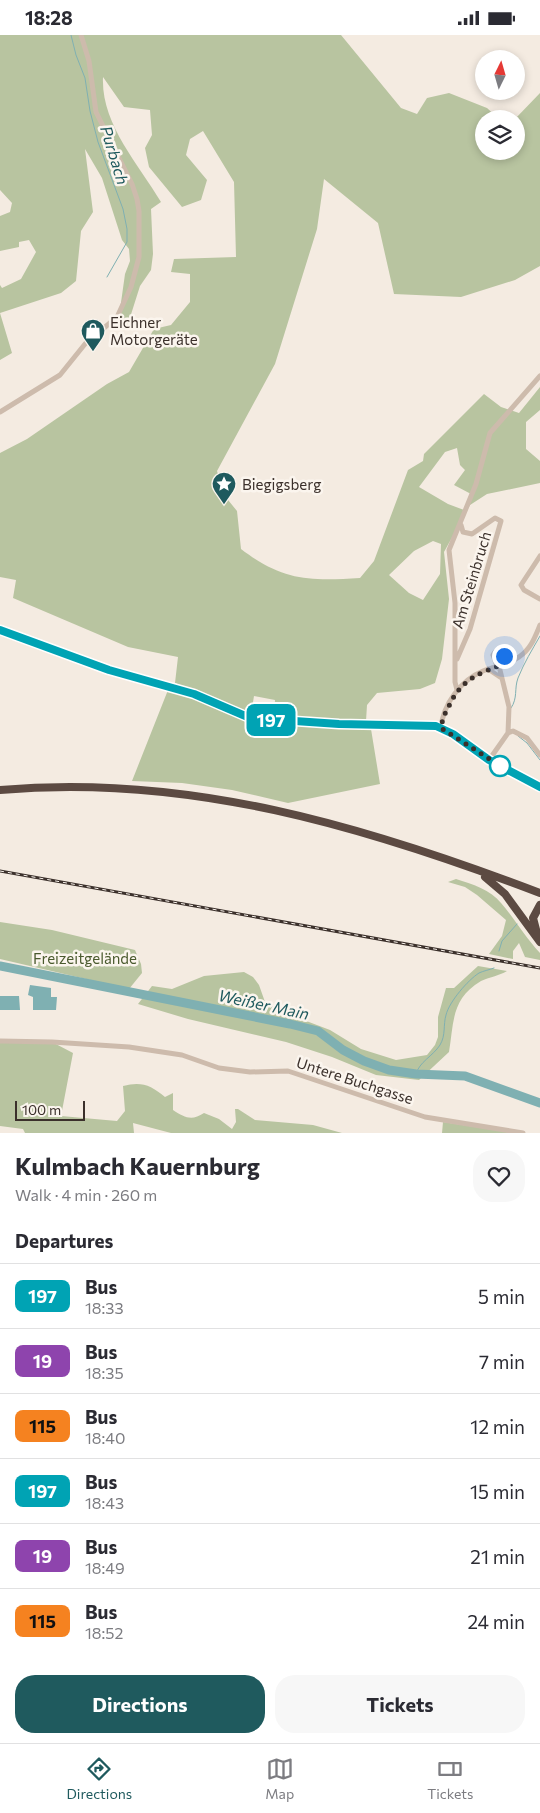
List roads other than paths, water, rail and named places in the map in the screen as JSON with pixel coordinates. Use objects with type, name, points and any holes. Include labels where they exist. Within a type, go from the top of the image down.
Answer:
[{"type":"highway","points":[[0,790],[100,786],[223,798],[319,819],[383,838],[539,892]]},
{"type":"highway","points":[[477,871],[505,894],[540,942]]},
{"type":"highway","points":[[540,905],[533,917],[540,942]]},
{"type":"street","points":[[0,411],[60,375],[85,344],[117,317],[131,287],[140,253],[139,211],[132,184],[96,113],[90,61],[81,35]]},
{"type":"street","name":"Am Steinbruch","points":[[457,689],[455,682],[455,603],[449,550],[476,484],[490,433],[540,377]]},
{"type":"street","name":"Am Steinbruch","points":[[456,659],[470,629],[501,521],[495,518],[478,531],[468,534],[463,532],[461,524]]},
{"type":"street","points":[[540,556],[521,585],[524,590],[540,599]]},
{"type":"street","points":[[441,728],[442,721],[457,689],[475,675],[507,663],[528,650],[540,625]]},
{"type":"street","points":[[0,630],[109,670],[194,694],[250,718],[369,725],[426,725],[441,728],[453,734],[489,760],[540,787]]},
{"type":"street","points":[[489,760],[510,732],[509,707],[498,666],[492,655],[495,652],[502,652],[507,663]]},
{"type":"street","points":[[488,669],[500,677]]},
{"type":"street","points":[[510,732],[527,738],[540,755]]},
{"type":"street","name":"Untere Buchgasse","points":[[0,1041],[52,1041],[137,1048],[182,1055],[220,1068],[250,1072],[288,1071],[425,1117],[523,1133]]},
{"type":"water","points":[[30,985],[51,988],[51,997],[57,997],[56,1010],[33,1010],[33,997],[28,995]]},
{"type":"water","points":[[0,996],[19,996],[20,1010],[0,1010]]},
{"type":"waterway","name":"Purbach","points":[[71,35],[85,78],[90,111],[98,142],[123,209],[127,229],[127,242],[107,277]]},
{"type":"waterway","points":[[511,708],[518,678],[540,636]]},
{"type":"waterway","points":[[518,736],[527,743],[540,760]]},
{"type":"waterway","points":[[499,951],[502,941],[517,924]]},
{"type":"waterway","name":"Weißer Main","points":[[0,966],[318,1031],[343,1050],[364,1061],[389,1070],[416,1074],[465,1076],[540,1103]]},
{"type":"waterway","points":[[416,1074],[420,1066],[440,1045],[446,1015],[455,998],[475,976],[494,968]]},
{"type":"railway","points":[[0,871],[540,968]]},
{"type":"place","name":"Eichner Motorgeräte","points":[[93,352]]},
{"type":"place","name":"Biegigsberg","points":[[224,505]]},
{"type":"park label","name":"Freizeitgelände","points":[[85,958]]}]
